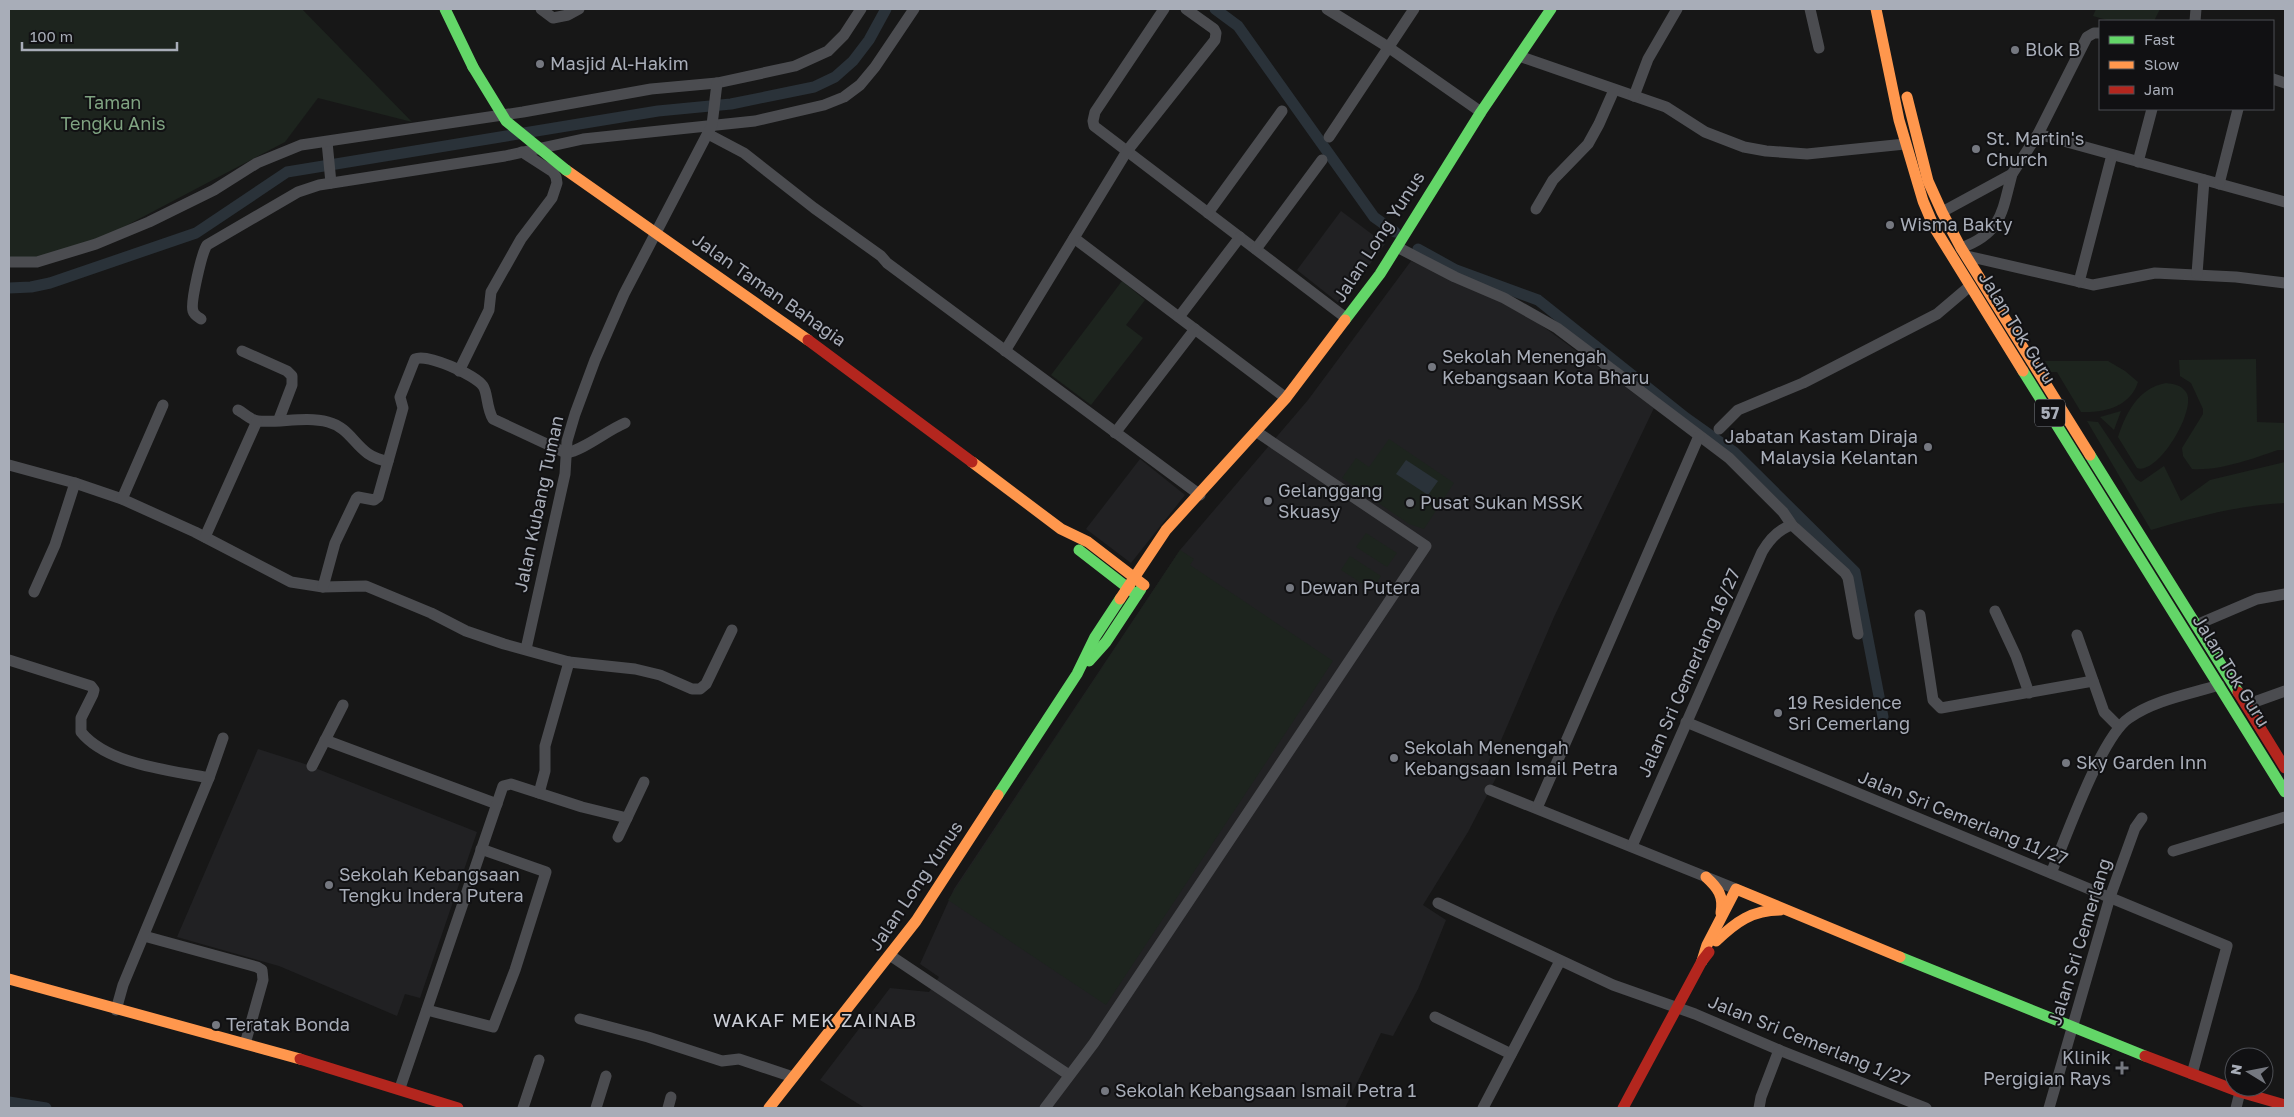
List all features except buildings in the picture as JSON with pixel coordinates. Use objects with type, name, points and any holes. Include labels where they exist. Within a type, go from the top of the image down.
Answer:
[{"type":"main road","name":"Jalan Taman Bahagia","points":[[445,9],[473,67],[506,121],[566,170],[854,372],[1062,529],[1081,552],[1131,583],[1143,586]]},
{"type":"main road","name":"Jalan Long Yunus","points":[[769,1108],[916,922],[1077,674],[1095,637],[1166,530],[1200,495],[1286,398],[1397,247],[1481,112],[1551,9]]},
{"type":"main road","name":"Jalan Tok Guru","points":[[1876,9],[1905,144],[1924,206],[1945,246],[2285,792]]},
{"type":"main road","points":[[1887,9],[1900,67]]},
{"type":"main road","name":"Jalan Tok Guru","points":[[1904,86],[1928,181],[1942,212],[1964,252],[2285,768]]},
{"type":"main road","name":"Jalan Long Yunus","points":[[1174,540],[1200,495]]},
{"type":"main road","name":"Jalan Long Yunus","points":[[1077,674],[1106,642],[1143,586]]},
{"type":"main road","points":[[1706,877],[1721,892],[1723,899],[1719,922]]},
{"type":"main road","points":[[1739,890],[2072,1028],[2224,1086]]},
{"type":"main road","points":[[1623,1108],[1702,961],[1719,922],[1739,890]]},
{"type":"main road","points":[[1702,961],[1716,941],[1739,890]]},
{"type":"main road","points":[[1716,941],[1747,914],[1759,910],[1787,910]]},
{"type":"main road","points":[[9,979],[400,1088],[458,1108]]},
{"type":"main road","points":[[2257,1097],[2285,1105]]},
{"type":"street","points":[[541,9],[553,18],[568,15],[579,9]]},
{"type":"street","points":[[9,262],[37,262],[96,244],[149,222],[214,190],[277,153],[301,144],[327,142],[523,112],[651,89],[717,88],[795,66],[828,51],[844,35],[861,9]]},
{"type":"street","points":[[201,319],[197,317],[192,308],[202,253],[207,245],[298,192],[330,178],[522,152],[583,139],[710,129],[824,105],[844,97],[860,85],[875,67],[914,9]]},
{"type":"street","points":[[1164,9],[1093,116],[1094,126],[1346,318]]},
{"type":"street","points":[[1006,351],[1127,151],[1216,37],[1214,29],[1186,9]]},
{"type":"street","points":[[1329,137],[1414,9]]},
{"type":"street","points":[[1634,96],[1648,59],[1677,9]]},
{"type":"street","points":[[1810,9],[1819,48]]},
{"type":"street","points":[[1334,11],[1481,112]]},
{"type":"street","points":[[1964,252],[1984,238],[1994,228],[2000,217],[2012,174],[2038,134],[2087,37],[2094,33],[2099,33]]},
{"type":"street","points":[[1519,56],[1614,90],[1666,106],[1705,132],[1722,140],[1759,150],[1807,154],[1905,144]]},
{"type":"street","name":"Jalan Kubang Tuman","points":[[526,649],[565,474],[569,430],[595,360],[624,294],[710,129],[715,113],[717,88]]},
{"type":"street","points":[[1536,209],[1553,180],[1588,144],[1614,90]]},
{"type":"street","points":[[2138,162],[2152,110]]},
{"type":"street","points":[[2219,184],[2238,110]]},
{"type":"street","points":[[1208,213],[1282,111]]},
{"type":"street","points":[[710,129],[1200,495]]},
{"type":"street","points":[[2038,134],[2285,202]]},
{"type":"street","points":[[327,142],[330,178]]},
{"type":"street","points":[[459,371],[489,310],[491,292],[521,239],[555,190],[556,177],[553,172],[522,152]]},
{"type":"street","points":[[2079,282],[2112,155]]},
{"type":"street","points":[[1256,249],[1322,160]]},
{"type":"street","points":[[1942,212],[2012,174]]},
{"type":"street","points":[[2197,274],[2204,180]]},
{"type":"street","points":[[1179,317],[1240,237]]},
{"type":"street","points":[[1074,238],[1286,398]]},
{"type":"street","points":[[1397,247],[1455,277],[1504,298],[1558,328],[1734,462],[1784,512],[1792,525],[1848,578],[1858,634]]},
{"type":"street","points":[[1964,252],[2079,282],[2098,285],[2155,273],[2197,274],[2285,283]]},
{"type":"street","points":[[1719,429],[1738,410],[1803,383],[1937,314],[1970,286]]},
{"type":"street","points":[[1115,433],[1195,330]]},
{"type":"street","points":[[242,351],[287,370],[292,376],[292,384],[279,419]]},
{"type":"street","points":[[323,587],[336,543],[356,499],[358,497],[374,500],[378,497],[403,408],[400,397],[415,359],[424,358],[459,371],[483,386],[486,392],[487,410],[493,419],[566,453],[579,449],[609,429],[625,423]]},
{"type":"street","points":[[122,500],[163,405]]},
{"type":"street","points":[[238,410],[257,421],[279,419],[326,421],[342,428],[368,455],[376,459],[388,461]]},
{"type":"street","points":[[205,537],[257,421]]},
{"type":"street","points":[[1044,1108],[1103,1029],[1426,546],[1257,432]]},
{"type":"street","points":[[1537,808],[1699,436]]},
{"type":"street","points":[[9,465],[76,483],[122,500],[205,537],[291,582],[323,587],[366,586],[431,613],[466,631],[569,662],[635,669],[660,675],[692,689],[700,689],[706,684],[732,630]]},
{"type":"street","points":[[34,592],[55,545],[76,483]]},
{"type":"street","name":"Jalan Sri Cemerlang 16/27","points":[[1632,846],[1762,552],[1767,543],[1781,530],[1792,525]]},
{"type":"street","points":[[2196,625],[2257,600],[2285,594]]},
{"type":"street","points":[[1995,611],[2016,656],[2029,693]]},
{"type":"street","points":[[1920,615],[1933,700],[1937,706],[1944,708],[2093,681]]},
{"type":"street","points":[[2077,634],[2104,712],[2119,727]]},
{"type":"street","points":[[9,660],[91,686],[94,690],[81,718],[81,732],[86,739],[108,753],[134,762],[209,778]]},
{"type":"street","points":[[539,793],[545,771],[545,746],[569,662]]},
{"type":"street","points":[[2050,873],[2104,750],[2119,727],[2128,718],[2150,707],[2219,685]]},
{"type":"street","points":[[2246,705],[2285,691]]},
{"type":"street","points":[[312,766],[343,705]]},
{"type":"street","name":"Jalan Sri Cemerlang 11/27","points":[[1686,722],[2227,946],[2192,1074]]},
{"type":"street","points":[[116,1010],[124,985],[209,778],[223,738]]},
{"type":"street","points":[[325,740],[497,804]]},
{"type":"street","points":[[618,837],[644,782]]},
{"type":"street","points":[[400,1088],[503,786],[508,783],[582,807],[627,818]]},
{"type":"street","points":[[1490,790],[1739,890]]},
{"type":"street","name":"Jalan Sri Cemerlang","points":[[2049,1108],[2110,898],[2135,828],[2142,818]]},
{"type":"street","points":[[2173,851],[2285,818]]},
{"type":"street","points":[[427,1010],[493,1027],[515,970],[546,872],[481,849]]},
{"type":"street","name":"Jalan Sri Cemerlang 1/27","points":[[1438,903],[1613,985],[1677,1008],[1926,1108]]},
{"type":"street","points":[[144,936],[262,970],[263,980],[244,1044]]},
{"type":"street","points":[[891,956],[1070,1075]]},
{"type":"street","points":[[1482,1108],[1560,961]]},
{"type":"street","points":[[1435,1017],[1511,1054]]},
{"type":"street","points":[[580,1019],[648,1037],[722,1062],[739,1059],[793,1077]]},
{"type":"street","points":[[1759,1108],[1761,1097],[1779,1050]]},
{"type":"street","points":[[523,1108],[539,1060]]},
{"type":"street","points":[[596,1108],[606,1076]]},
{"type":"shaded area","points":[[1341,211],[1385,244],[1340,304],[1297,270]]},
{"type":"shaded area","points":[[1411,261],[1499,300],[1537,322],[1654,408],[1554,617],[1499,745],[1496,744],[1485,770],[1497,776],[1468,832],[1423,905],[1446,920],[1418,989],[1393,1036],[1381,1033],[1345,1108],[865,1108],[820,1080],[890,988],[929,992],[939,977],[920,964],[954,889],[1180,550],[1308,400]]},
{"type":"shaded area","points":[[1140,459],[1185,495],[1131,563],[1086,529]]},
{"type":"shaded area","points":[[1406,460],[1438,481],[1428,495],[1396,474]]},
{"type":"shaded area","name":"Sekolah Kebangsaan Tengku Indera Putera","points":[[258,749],[305,764],[477,832],[420,998],[405,994],[397,1016],[279,966],[177,937]]},
{"type":"green space","name":"Taman Tengku Anis","points":[[9,9],[302,9],[412,122],[318,98],[285,142],[95,242],[36,260],[9,260]]},
{"type":"green space","points":[[2096,9],[2160,9],[2154,20],[2107,20],[2093,16]]},
{"type":"green space","points":[[1122,281],[1145,300],[1126,325],[1143,338],[1091,405],[1051,375]]},
{"type":"green space","points":[[2256,359],[2257,422],[2285,423],[2285,450],[2278,450],[2224,466],[2192,469],[2183,456],[2182,448],[2203,414],[2203,409],[2191,383],[2180,376],[2179,360]]},
{"type":"green space","points":[[2045,361],[2108,361],[2125,371],[2138,382],[2134,391],[2123,403],[2107,410],[2081,412],[2057,372],[2051,372]]},
{"type":"green space","points":[[2166,383],[2180,386],[2186,392],[2188,400],[2186,412],[2174,439],[2165,452],[2146,468],[2137,468],[2118,437],[2134,403],[2148,390]]},
{"type":"green space","points":[[2121,411],[2114,430],[2100,417]]},
{"type":"green space","points":[[2087,421],[2098,422],[2136,479],[2141,482],[2164,466],[2181,501],[2210,480],[2285,462],[2285,503],[2234,509],[2151,530]]},
{"type":"green space","name":"Pusat Sukan MSSK","points":[[1389,439],[1454,483],[1424,529],[1409,524],[1342,478],[1356,458],[1369,467]]},
{"type":"green space","points":[[1366,533],[1397,553],[1387,567],[1356,547]]},
{"type":"green space","points":[[1180,550],[1194,559],[1190,565],[1333,661],[1106,1005],[948,900]]},
{"type":"green space","points":[[1350,556],[1381,576],[1372,590],[1341,570]]},
{"type":"waterway","points":[[9,288],[31,287],[50,283],[196,233],[287,172],[658,111],[731,104],[814,87],[835,77],[853,61],[869,40],[886,9]]},
{"type":"waterway","points":[[1215,9],[1238,26],[1374,217],[1395,232]]},
{"type":"waterway","points":[[1418,249],[1456,270],[1538,300],[1686,418],[1734,452],[1855,572],[1883,717]]},
{"type":"waterway","points":[[9,1102],[46,1108]]},
{"type":"traffic: fast","points":[[445,9],[473,67]]},
{"type":"traffic: fast","points":[[1345,320],[1380,274],[1481,112],[1551,9]]},
{"type":"traffic: fast","points":[[473,67],[506,121],[566,170]]},
{"type":"traffic: fast","points":[[2023,371],[2285,792]]},
{"type":"traffic: fast","points":[[2090,455],[2238,692]]},
{"type":"traffic: fast","points":[[1079,550],[1137,595]]},
{"type":"traffic: fast","points":[[1089,661],[1106,642],[1141,589]]},
{"type":"traffic: fast","points":[[998,795],[1077,674],[1095,637],[1120,599]]},
{"type":"traffic: fast","points":[[1900,957],[2145,1056]]},
{"type":"traffic: slow","points":[[1876,9],[1899,120],[1923,201],[1934,227],[2023,371]]},
{"type":"traffic: slow","points":[[1907,97],[1928,181],[1942,212],[1961,248],[2090,455]]},
{"type":"traffic: slow","points":[[566,170],[808,340]]},
{"type":"traffic: slow","points":[[1120,599],[1166,530],[1286,398],[1345,320]]},
{"type":"traffic: slow","points":[[972,462],[1061,529],[1088,542],[1144,585]]},
{"type":"traffic: slow","points":[[769,1108],[916,921],[998,795]]},
{"type":"traffic: slow","points":[[1706,877],[1714,885],[1721,897],[1721,913]]},
{"type":"traffic: slow","points":[[1702,961],[1707,945],[1736,889],[1900,957]]},
{"type":"traffic: slow","points":[[1716,941],[1745,918],[1761,912],[1780,910]]},
{"type":"traffic: slow","points":[[9,979],[300,1059]]},
{"type":"traffic: jam","points":[[808,340],[972,462]]},
{"type":"traffic: jam","points":[[2238,692],[2285,768]]},
{"type":"traffic: jam","points":[[1623,1108],[1702,961],[1709,952]]},
{"type":"traffic: jam","points":[[2145,1056],[2240,1092],[2285,1105]]},
{"type":"traffic: jam","points":[[300,1059],[458,1108]]},
{"type":"place","name":"Blok B","points":[[2015,50]]},
{"type":"place","name":"Masjid Al-Hakim","points":[[540,64]]},
{"type":"place","name":"St. Martin's Church","points":[[1976,149]]},
{"type":"place","name":"Wisma Bakty","points":[[1890,225]]},
{"type":"place","name":"Sekolah Menengah Kebangsaan Kota Bharu","points":[[1432,367]]},
{"type":"place","name":"Jabatan Kastam Diraja Malaysia Kelantan","points":[[1928,447]]},
{"type":"place","name":"Gelanggang Skuasy","points":[[1268,501]]},
{"type":"place","name":"Pusat Sukan MSSK","points":[[1410,503]]},
{"type":"place","name":"Dewan Putera","points":[[1290,588]]},
{"type":"place","name":"19 Residence Sri Cemerlang","points":[[1778,713]]},
{"type":"place","name":"Sekolah Menengah Kebangsaan Ismail Petra","points":[[1394,758]]},
{"type":"place","name":"Sky Garden Inn","points":[[2066,763]]},
{"type":"place","name":"Sekolah Kebangsaan Tengku Indera Putera","points":[[329,885]]},
{"type":"place","name":"Teratak Bonda","points":[[216,1025]]},
{"type":"place","name":"Klinik Pergigian Rays","points":[[2122,1068]]},
{"type":"place","name":"Sekolah Kebangsaan Ismail Petra 1","points":[[1105,1091]]},
{"type":"district","name":"WAKAF MEK ZAINAB","points":[[815,1020]]}]
